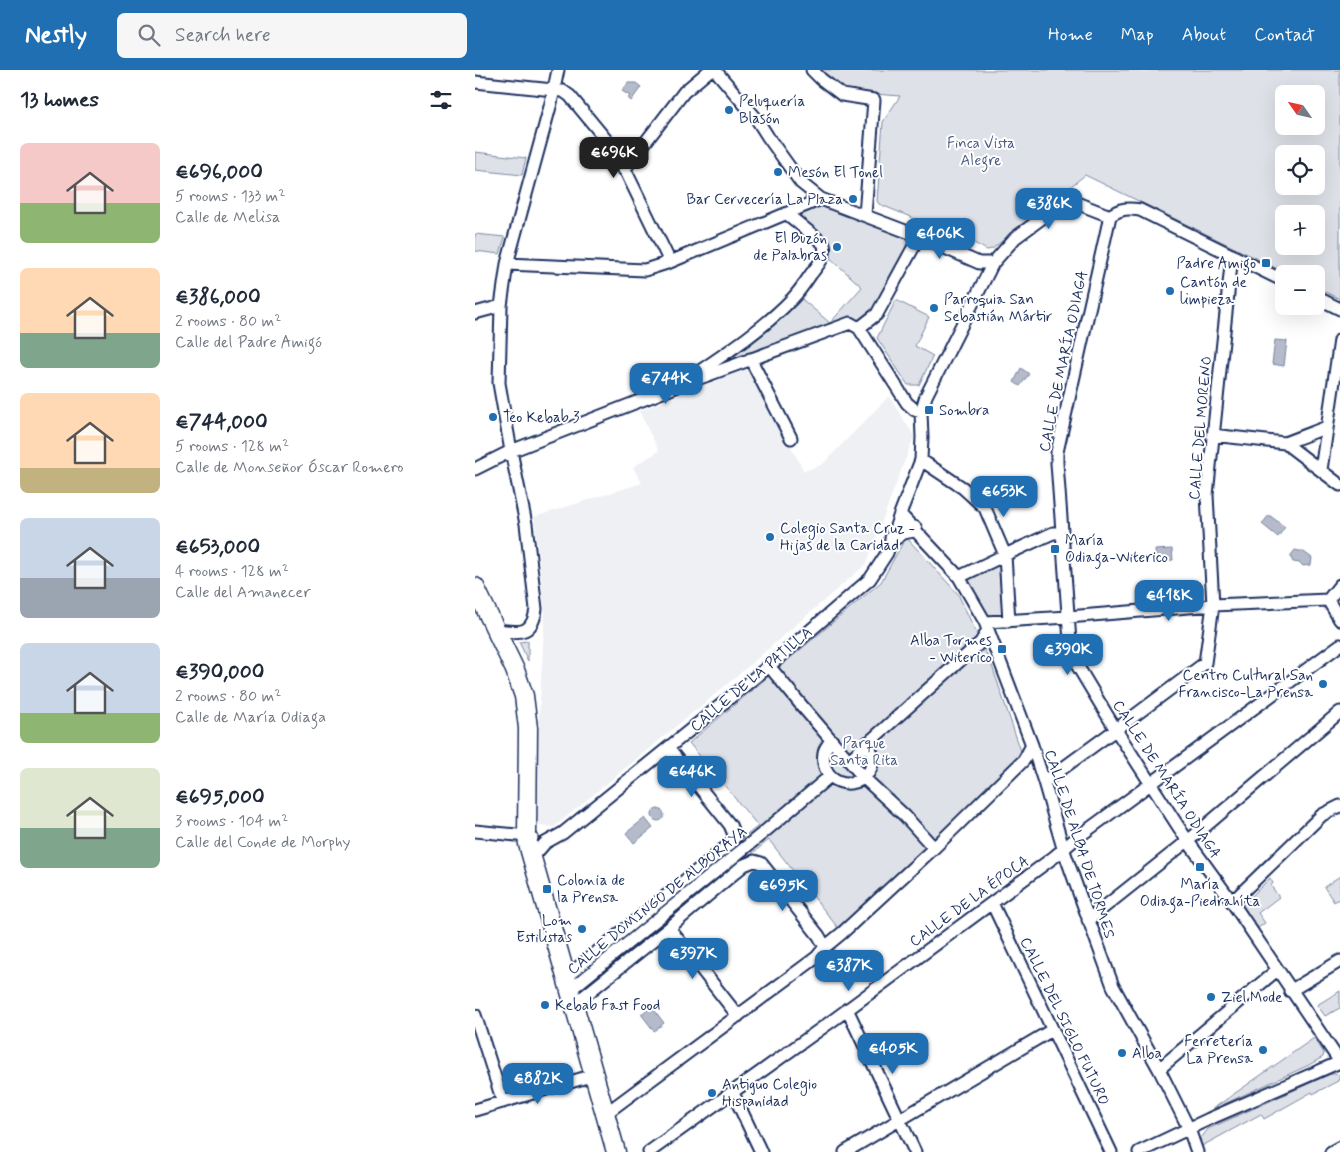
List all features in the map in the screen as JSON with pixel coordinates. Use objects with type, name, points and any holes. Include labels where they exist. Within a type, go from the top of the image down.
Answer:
[{"type":"main road","points":[[475,587],[515,670],[524,696],[528,728],[527,836],[569,991],[616,1152]]},
{"type":"street","points":[[496,630],[520,632],[528,629],[535,620],[536,609],[527,524],[511,452],[499,383],[501,306],[507,264],[558,70]]},
{"type":"street","points":[[624,170],[684,92],[710,70]]},
{"type":"street","points":[[715,70],[756,118],[801,183],[821,199],[865,215],[979,263],[993,263]]},
{"type":"street","points":[[812,70],[842,95],[874,100],[865,215]]},
{"type":"street","points":[[475,82],[563,91],[571,96],[617,153],[670,262]]},
{"type":"street","points":[[507,264],[645,270],[670,262],[821,199]]},
{"type":"street","points":[[1009,621],[1005,555],[985,508],[963,488],[921,460],[921,412],[926,396],[993,263],[1015,238],[1057,207],[1074,202],[1111,216],[1117,211],[1129,208],[1140,210],[1275,276]]},
{"type":"street","points":[[678,386],[742,342],[768,321],[793,298],[822,260],[825,250],[824,244],[787,214]]},
{"type":"street","name":"CALLE DE MARÍA ODIAGA","points":[[1111,216],[1057,452],[1071,655],[1116,730],[1187,840],[1340,1062]]},
{"type":"street","points":[[859,328],[877,314],[919,237]]},
{"type":"street","name":"CALLE DEL MORENO","points":[[1044,782],[1205,663],[1213,605],[1207,495],[1232,255]]},
{"type":"street","points":[[1325,302],[1340,309]]},
{"type":"street","points":[[475,313],[501,306]]},
{"type":"street","points":[[475,469],[511,452],[678,386],[850,323],[859,328],[907,402],[915,410],[921,412]]},
{"type":"street","points":[[1321,470],[1340,340]]},
{"type":"street","points":[[750,360],[791,438]]},
{"type":"street","points":[[1212,435],[1285,443],[1327,427]]},
{"type":"street","points":[[1285,443],[1340,485]]},
{"type":"street","name":"CALLE DE LA PATILLA","points":[[532,858],[545,843],[563,833],[769,666],[870,579],[887,553],[921,460]]},
{"type":"street","name":"CALLE DE ALBA DE TORMES","points":[[900,514],[959,577],[987,626],[1032,745],[1063,848],[1113,986],[1159,1069],[1189,1129],[1197,1152]]},
{"type":"street","points":[[893,538],[903,531],[913,529]]},
{"type":"street","points":[[959,577],[1053,533],[1062,532]]},
{"type":"street","points":[[849,760],[981,642],[987,626],[1009,621],[1213,605],[1328,600],[1340,585]]},
{"type":"street","points":[[1328,600],[1340,620]]},
{"type":"street","name":"CALLE DE LA ÉPOCA","points":[[649,1152],[993,903],[1054,857],[1063,848],[1340,645]]},
{"type":"street","points":[[769,666],[864,778],[905,816],[934,848]]},
{"type":"street","points":[[1088,920],[1340,712]]},
{"type":"street","points":[[831,740],[824,752],[823,765],[830,776],[842,783],[854,783],[864,778],[871,768],[873,758],[868,742]]},
{"type":"street","points":[[605,1114],[817,957],[825,947],[934,848],[1024,760],[1032,745]]},
{"type":"street","name":"CALLE DOMINGO DE ALBORAYA","points":[[569,991],[731,843],[735,837],[730,825],[668,748]]},
{"type":"street","name":"CALLE DOMINGO DE ALBORAYA","points":[[569,991],[830,776]]},
{"type":"street","points":[[1231,902],[1322,815],[1340,806]]},
{"type":"street","points":[[475,831],[527,836],[545,843]]},
{"type":"street","name":"CALLE DOMINGO DE ALBORAYA","points":[[569,991],[669,928],[743,865],[754,860],[761,863],[819,936],[825,947]]},
{"type":"street","name":"CALLE DEL SIGLO FUTURO","points":[[993,903],[1111,1152]]},
{"type":"street","points":[[669,928],[738,1016]]},
{"type":"street","points":[[1291,991],[1340,961]]},
{"type":"street","points":[[1159,1069],[1277,970]]},
{"type":"street","points":[[847,1010],[915,1152]]},
{"type":"street","points":[[475,1015],[503,1102]]},
{"type":"street","points":[[845,1152],[1053,1030]]},
{"type":"street","points":[[1139,1152],[1209,1119],[1340,1062]]},
{"type":"street","points":[[475,1110],[594,1075]]},
{"type":"street","points":[[733,1093],[761,1152]]},
{"type":"street","points":[[1331,1152],[1340,1148]]},
{"type":"shaded area","points":[[749,368],[804,471],[823,464],[889,396],[914,436],[866,564],[736,677],[554,827],[533,824],[545,612],[534,517],[642,483],[633,467],[659,451],[639,411]]},
{"type":"green space","name":"Finca Vista Alegre","points":[[818,70],[1340,70],[1340,299],[1325,292],[1325,265],[1275,265],[1275,268],[1085,175],[992,249],[987,250],[937,223],[918,220],[879,204],[877,201],[883,122],[900,96],[849,92],[824,77]]},
{"type":"green space","points":[[475,152],[526,158],[522,175],[475,170]]},
{"type":"green space","points":[[823,203],[919,237],[877,314],[862,326],[856,321],[715,372],[712,363],[796,294],[830,323],[862,287],[828,256],[830,244],[795,215]]},
{"type":"green space","points":[[475,234],[505,237],[500,254],[475,251]]},
{"type":"green space","points":[[896,300],[929,317],[915,346],[933,356],[919,385],[908,385],[877,338]]},
{"type":"green space","name":"Parque Santa Rita","points":[[906,537],[958,594],[992,666],[1024,760],[842,933],[769,840],[599,978],[591,962],[758,826],[689,743],[881,582]]},
{"type":"green space","points":[[997,565],[1002,566],[1005,605],[1003,612],[998,617],[986,616],[968,580]]},
{"type":"green space","points":[[528,641],[528,661],[519,642]]},
{"type":"green space","points":[[1340,876],[1340,898],[1334,902],[1324,887]]},
{"type":"green space","points":[[1270,878],[1273,883],[1271,886],[1279,897],[1258,913],[1265,923],[1258,928],[1242,906]]},
{"type":"green space","points":[[1340,991],[1340,1008],[1325,1016],[1317,1005]]},
{"type":"green space","points":[[1314,1038],[1324,1053],[1323,1057],[1211,1110]]},
{"type":"green space","points":[[1330,1074],[1340,1075],[1338,1081],[1313,1094],[1312,1092],[1264,1119],[1261,1114],[1202,1146],[1201,1138],[1208,1129]]},
{"type":"water","points":[[628,83],[636,83],[641,87],[631,101],[628,98],[630,96],[622,91]]},
{"type":"water","points":[[1275,340],[1287,341],[1284,366],[1272,364]]},
{"type":"water","points":[[1021,368],[1029,374],[1020,386],[1014,382]]},
{"type":"water","points":[[1269,515],[1285,527],[1278,537],[1262,524]]},
{"type":"water","points":[[1172,549],[1173,560],[1156,561],[1155,550]]},
{"type":"water","points":[[1295,550],[1304,552],[1312,558],[1311,565],[1303,566],[1300,563],[1293,562],[1291,555]]},
{"type":"water","points":[[656,809],[660,809],[664,815],[660,821],[656,821],[652,817],[652,813]]},
{"type":"water","points":[[645,818],[653,828],[634,843],[626,833]]},
{"type":"water","points":[[836,960],[846,974],[840,978],[830,964]]},
{"type":"water","points":[[652,1007],[664,1023],[654,1031],[641,1014]]},
{"type":"place","name":"Peluquería Blasón","points":[[729,110]]},
{"type":"place","name":"Mesón El Tonel","points":[[778,172]]},
{"type":"place","name":"Bar Cervecería La Plaza","points":[[853,199]]},
{"type":"place","name":"El Buzón de Palabras","points":[[837,247]]},
{"type":"place","name":"Padre Amigo","points":[[1266,263]]},
{"type":"place","name":"Cantón de limpieza","points":[[1170,291]]},
{"type":"place","name":"Parroquia San Sebastián Mártir","points":[[934,308]]},
{"type":"place","name":"Sombra","points":[[929,410]]},
{"type":"place","name":"Teo Kebab 3","points":[[493,417]]},
{"type":"place","name":"Colegio Santa Cruz - Hijas de la Caridad","points":[[770,537]]},
{"type":"place","name":"María Odiaga-Witerico","points":[[1055,549]]},
{"type":"place","name":"Alba Tormes - Witerico","points":[[1002,649]]},
{"type":"place","name":"Centro Cultural San Francisco-La Prensa","points":[[1323,684]]},
{"type":"place","name":"María Odiaga-Piedrahíta","points":[[1200,867]]},
{"type":"place","name":"Colonia de la Prensa","points":[[547,889]]},
{"type":"place","name":"Lom Estilistas","points":[[582,929]]},
{"type":"place","name":"Ziel Mode","points":[[1211,997]]},
{"type":"place","name":"Kebab Fast Food","points":[[545,1005]]},
{"type":"place","name":"Ferretería La Prensa","points":[[1263,1050]]},
{"type":"place","name":"Alba","points":[[1122,1053]]},
{"type":"place","name":"Antiguo Colegio Hispanidad","points":[[712,1093]]}]
